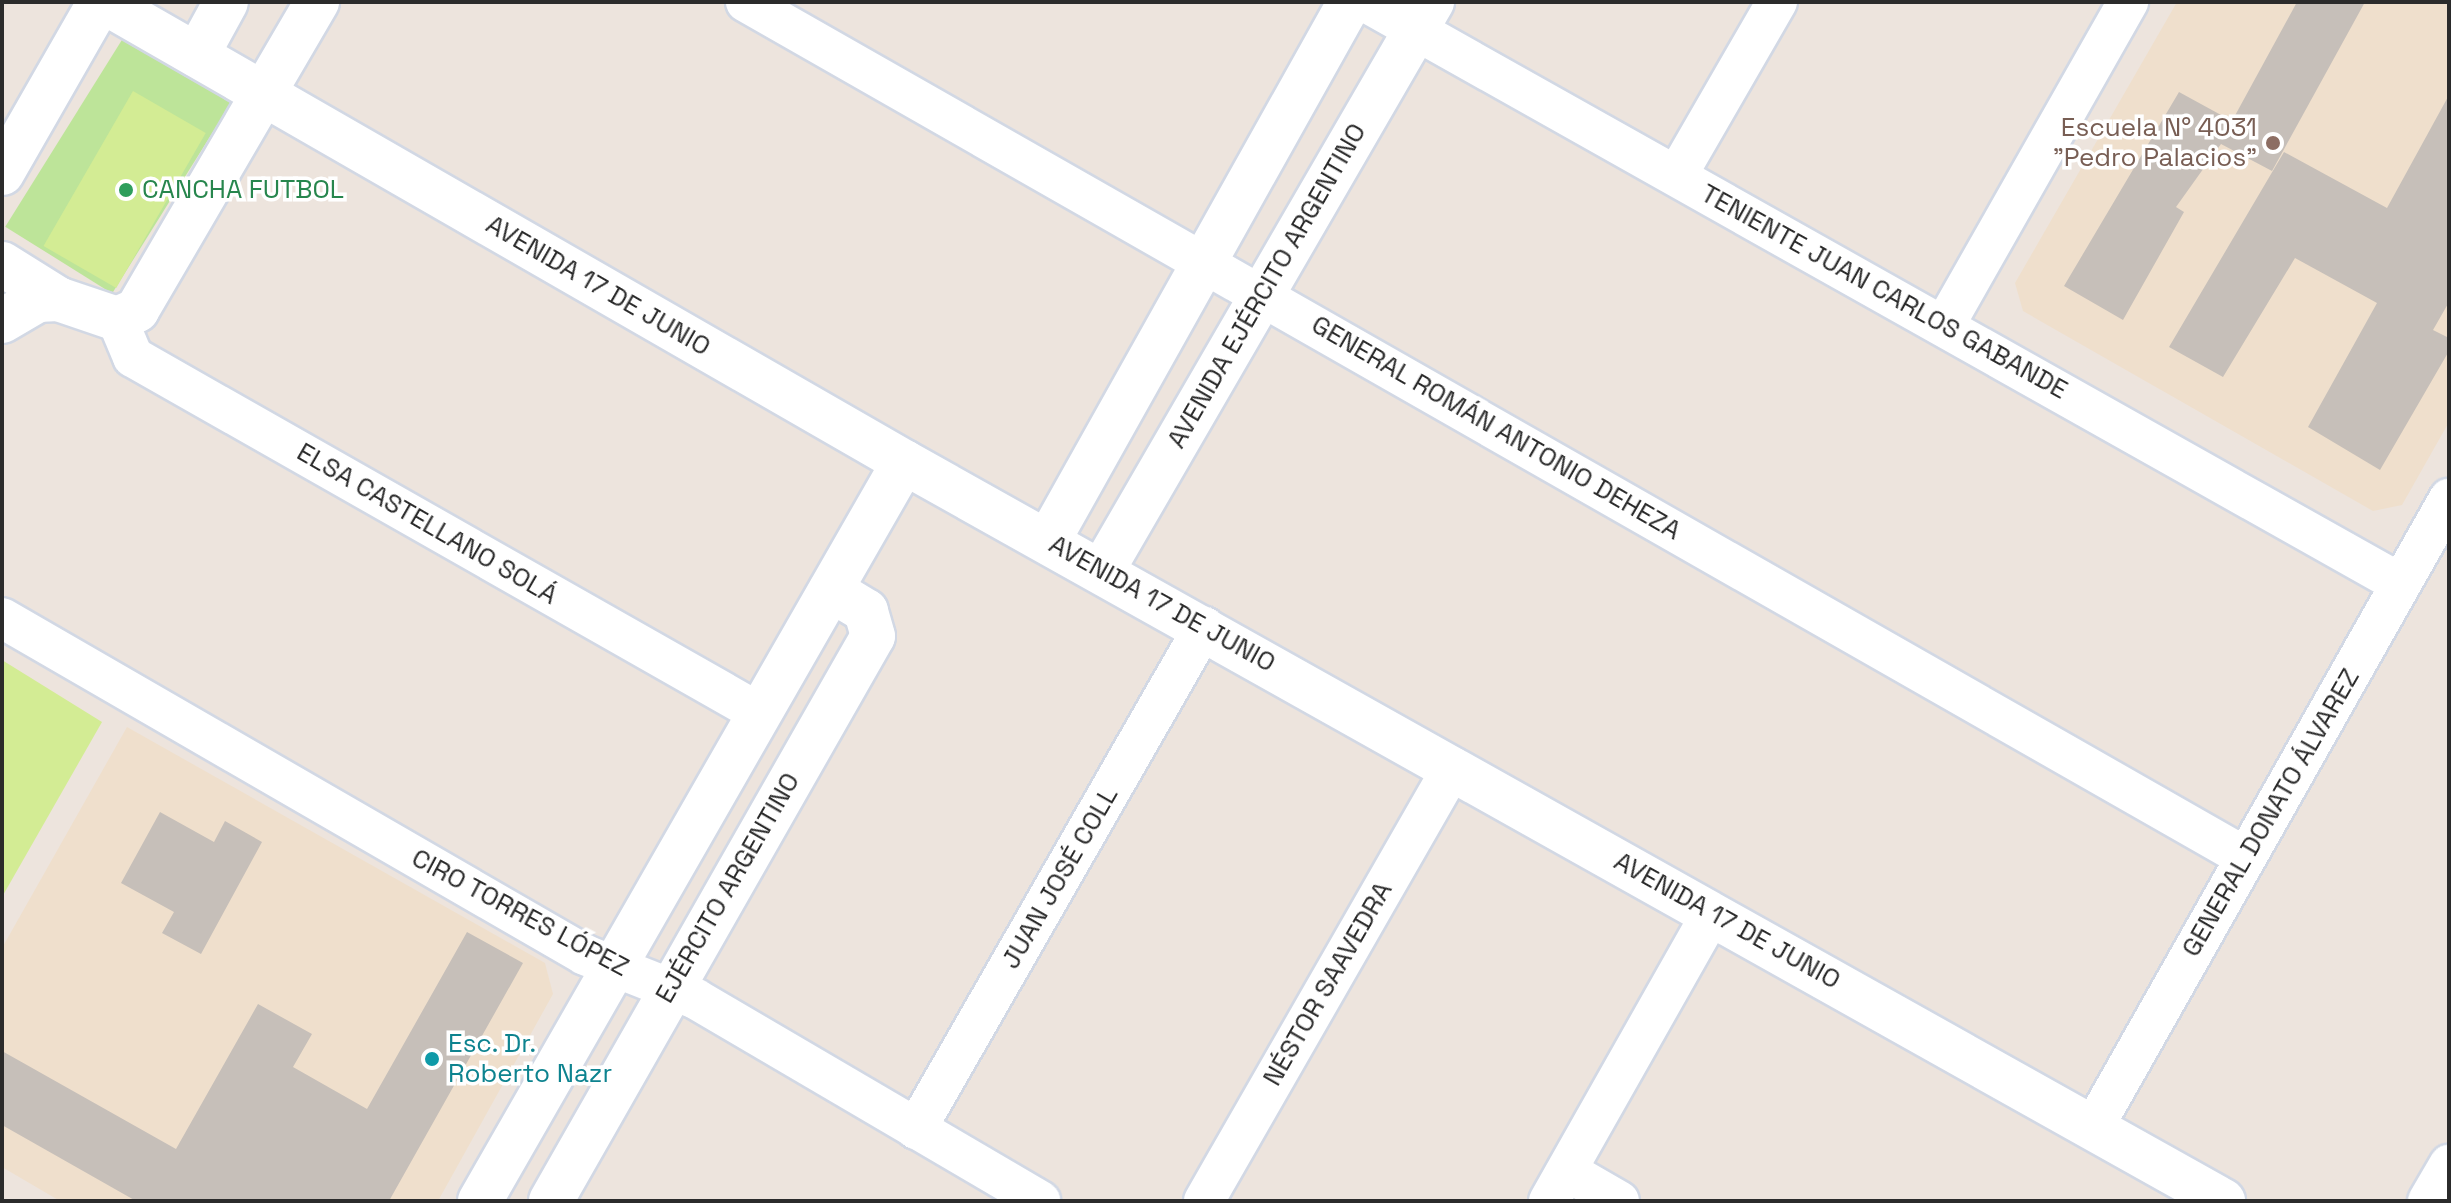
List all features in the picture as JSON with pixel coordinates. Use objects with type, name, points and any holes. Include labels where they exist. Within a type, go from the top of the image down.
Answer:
[{"type":"street","name":"AVENIDA 17 DE JUNIO","points":[[102,2],[904,462],[1204,627],[2223,1201]]},
{"type":"street","points":[[2,173],[102,2]]},
{"type":"street","points":[[197,55],[226,2]]},
{"type":"street","points":[[2,264],[58,299],[117,319],[137,310],[317,2]]},
{"type":"street","name":"GENERAL ROMÁN ANTONIO DEHEZA","points":[[746,2],[1206,261],[2245,857]]},
{"type":"street","points":[[1048,541],[1350,2]]},
{"type":"street","name":"TENIENTE JUAN CARLOS GABANDE","points":[[1366,2],[1424,16],[1677,175],[2401,584]]},
{"type":"street","points":[[1677,175],[1777,2]]},
{"type":"street","points":[[1944,326],[2128,2]]},
{"type":"street","name":"AVENIDA EJÉRCITO ARGENTINO","points":[[1102,571],[1424,16]]},
{"type":"street","points":[[2,321],[24,305],[58,299]]},
{"type":"street","name":"ELSA CASTELLANO SOLÁ","points":[[117,319],[133,357],[756,711]]},
{"type":"street","points":[[480,1201],[756,711],[831,590],[904,462]]},
{"type":"street","name":"GENERAL DONATO ÁLVAREZ","points":[[2093,1128],[2449,499]]},
{"type":"street","name":"EJÉRCITO ARGENTINO","points":[[551,1201],[873,636],[866,611],[831,590]]},
{"type":"street","name":"CIRO TORRES LÓPEZ","points":[[2,618],[611,966],[670,989],[1040,1201]]},
{"type":"street","name":"JUAN JOSÉ COLL","points":[[916,1129],[1204,627]]},
{"type":"street","name":"NÉSTOR SAAVEDRA","points":[[1204,1201],[1453,767]]},
{"type":"street","points":[[1619,1201],[1558,1186],[1712,913]]},
{"type":"street","points":[[2428,1201],[2449,1165]]},
{"type":"shaded area","name":"Escuela N° 4031 \"Pedro Palacios\"","points":[[2177,2],[2449,2],[2449,422],[2402,505],[2373,511],[2023,311],[2015,283]]},
{"type":"shaded area","points":[[127,727],[545,963],[553,994],[438,1201],[60,1201],[2,1167],[2,948]]},
{"type":"green space","points":[[125,35],[232,102],[112,293],[5,227]]},
{"type":"green space","name":"CANCHA FUTBOL","points":[[133,91],[206,133],[116,288],[44,246]]},
{"type":"green space","points":[[2,660],[102,722],[2,897]]},
{"type":"building","points":[[2297,2],[2365,2],[2272,171],[2221,144],[2176,207],[2184,212],[2123,320],[2064,286],[2179,92],[2232,121]]},
{"type":"building","points":[[2449,95],[2449,302],[2433,330],[2449,338],[2449,351],[2380,470],[2308,427],[2377,303],[2295,258],[2223,377],[2169,347],[2284,152],[2387,208]]},
{"type":"building","points":[[160,812],[214,842],[225,821],[262,842],[201,954],[162,933],[174,912],[121,883]]},
{"type":"building","name":"Esc. Dr. Roberto Nazr","points":[[467,932],[523,963],[389,1201],[136,1201],[2,1125],[2,1051],[176,1149],[258,1004],[312,1034],[293,1067],[367,1109]]},
{"type":"place","name":"Escuela N° 4031 \"Pedro Palacios\"","points":[[2273,143]]},
{"type":"place","name":"CANCHA FUTBOL","points":[[126,190]]},
{"type":"place","name":"Esc. Dr. Roberto Nazr","points":[[432,1059]]}]
